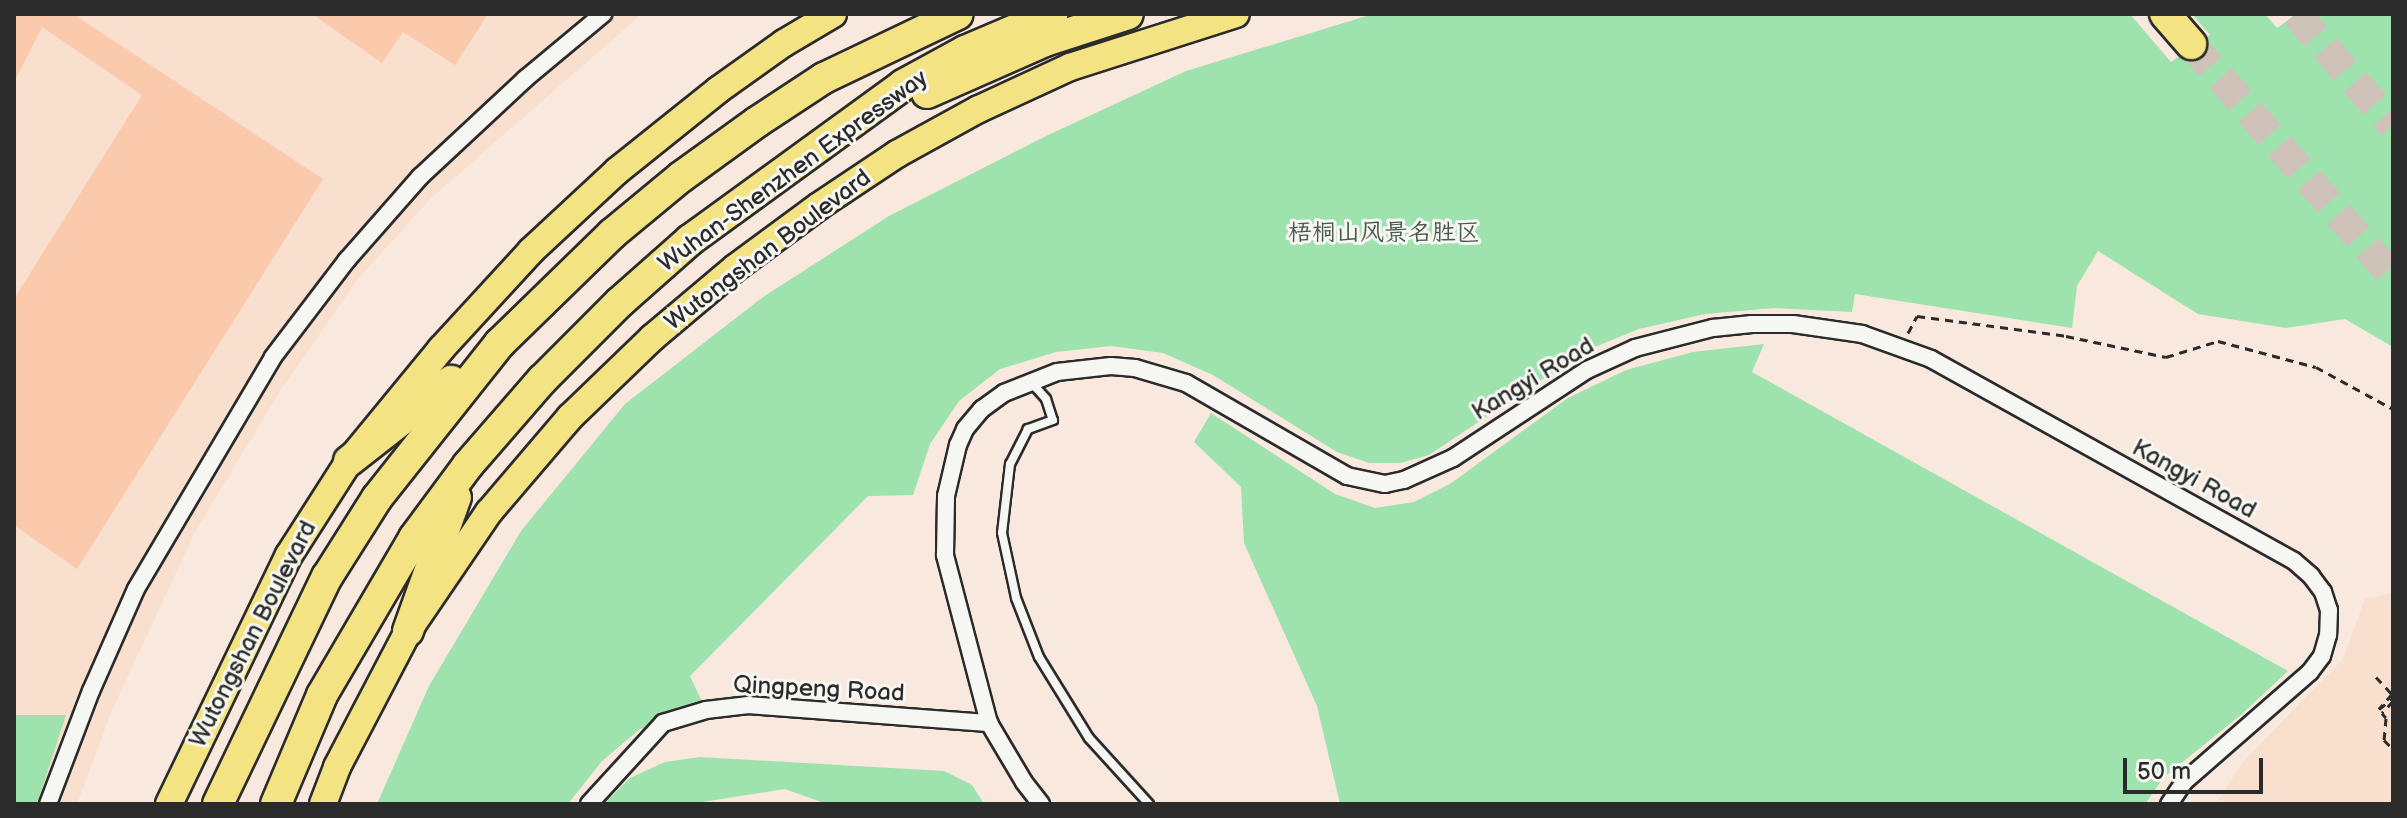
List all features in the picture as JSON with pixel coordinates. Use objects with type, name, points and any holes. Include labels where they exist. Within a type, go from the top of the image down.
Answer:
[{"type":"highway","points":[[824,78],[920,14]]},
{"type":"highway","name":"Wuhan-Shenzhen Expressway","points":[[218,804],[327,577],[377,498],[500,343],[555,286],[670,187],[824,78],[958,14]]},
{"type":"highway","name":"Wuhan-Shenzhen Expressway","points":[[276,804],[322,695],[414,538],[468,465],[542,380],[620,302],[690,240],[903,85],[1019,25],[1052,14]]},
{"type":"highway","points":[[788,169],[939,86],[1045,41],[1128,14]]},
{"type":"highway","points":[[2165,14],[2191,44]]},
{"type":"highway","points":[[349,461],[500,343]]},
{"type":"highway","points":[[408,631],[468,465]]},
{"type":"main road","name":"Wutongshan Boulevard","points":[[169,804],[289,555],[349,461],[441,349],[511,273],[617,171],[729,82],[833,14]]},
{"type":"main road","name":"Wutongshan Boulevard","points":[[323,804],[337,767],[408,631],[489,512],[570,417],[652,338],[735,268],[897,154],[979,109],[1070,67],[1236,14]]},
{"type":"street","points":[[48,804],[91,691],[136,589],[273,357],[347,260],[420,177],[525,79],[603,14]]},
{"type":"street","name":"Kangyi Road","points":[[1041,804],[1024,782],[989,723],[945,555],[946,496],[951,467],[965,429],[982,409],[1030,380],[1057,372],[1111,366],[1159,374],[1212,396],[1324,465],[1365,482],[1385,484],[1404,480],[1453,458],[1587,370],[1673,337],[1752,324],[1793,324],[1862,334],[1931,359],[2294,561],[2323,592],[2329,610],[2328,635],[2322,656],[2310,672],[2184,782],[2169,804]]},
{"type":"street","name":"Qingpeng Road","points":[[589,804],[663,723],[706,710],[749,705],[989,723]]},
{"type":"lane","points":[[1030,380],[1046,399],[1053,420],[1028,429],[1010,464],[1002,533],[1016,598],[1039,657],[1089,738],[1149,804]]},
{"type":"path","points":[[1901,347],[1917,316],[2066,336],[2166,357],[2218,341],[2316,367],[2393,409]]},
{"type":"path","points":[[2376,677],[2392,694],[2379,709],[2393,700]]},
{"type":"path","points":[[2393,700],[2382,713],[2386,718],[2384,740],[2393,749]]},
{"type":"shaded area","points":[[14,14],[642,14],[431,198],[357,280],[278,394],[196,530],[112,710],[77,804],[14,804]]},
{"type":"shaded area","points":[[2393,593],[2393,804],[2215,804],[2244,761],[2343,659],[2365,599]]},
{"type":"green space","name":"梧桐山风景名胜区","points":[[1373,14],[2130,14],[2171,62],[2210,35],[2192,14],[2265,14],[2277,28],[2296,14],[2393,14],[2393,347],[2345,319],[2286,328],[2198,314],[2098,251],[2077,286],[2072,328],[1855,294],[1852,312],[1774,308],[1705,314],[1639,329],[1585,351],[1429,455],[1400,463],[1369,463],[1337,452],[1213,375],[1163,353],[1111,346],[1056,352],[1000,369],[959,401],[930,444],[913,495],[868,496],[690,676],[706,710],[640,729],[602,761],[568,804],[377,804],[429,686],[521,531],[625,404],[763,297],[889,216],[1046,136],[1186,71]]},
{"type":"green space","points":[[1764,344],[1752,372],[2288,671],[2242,714],[2164,777],[2145,804],[1340,804],[1317,706],[1244,543],[1241,487],[1194,442],[1211,413],[1335,494],[1375,508],[1414,502],[1450,484],[1568,398],[1626,370],[1693,352]]},
{"type":"green space","points":[[14,715],[66,715],[37,804],[14,804]]},
{"type":"green space","points":[[700,757],[944,771],[972,785],[984,804],[827,804],[785,789],[690,804],[604,804],[630,778],[665,762]]},
{"type":"building","points":[[14,14],[73,14],[323,179],[77,569],[14,525],[14,299],[142,95],[42,27],[14,82]]},
{"type":"building","points":[[312,14],[488,14],[455,65],[403,32],[382,63]]},
{"type":"tunnel","points":[[2296,14],[2393,126]]},
{"type":"tunnel","points":[[2191,44],[2393,277]]}]
